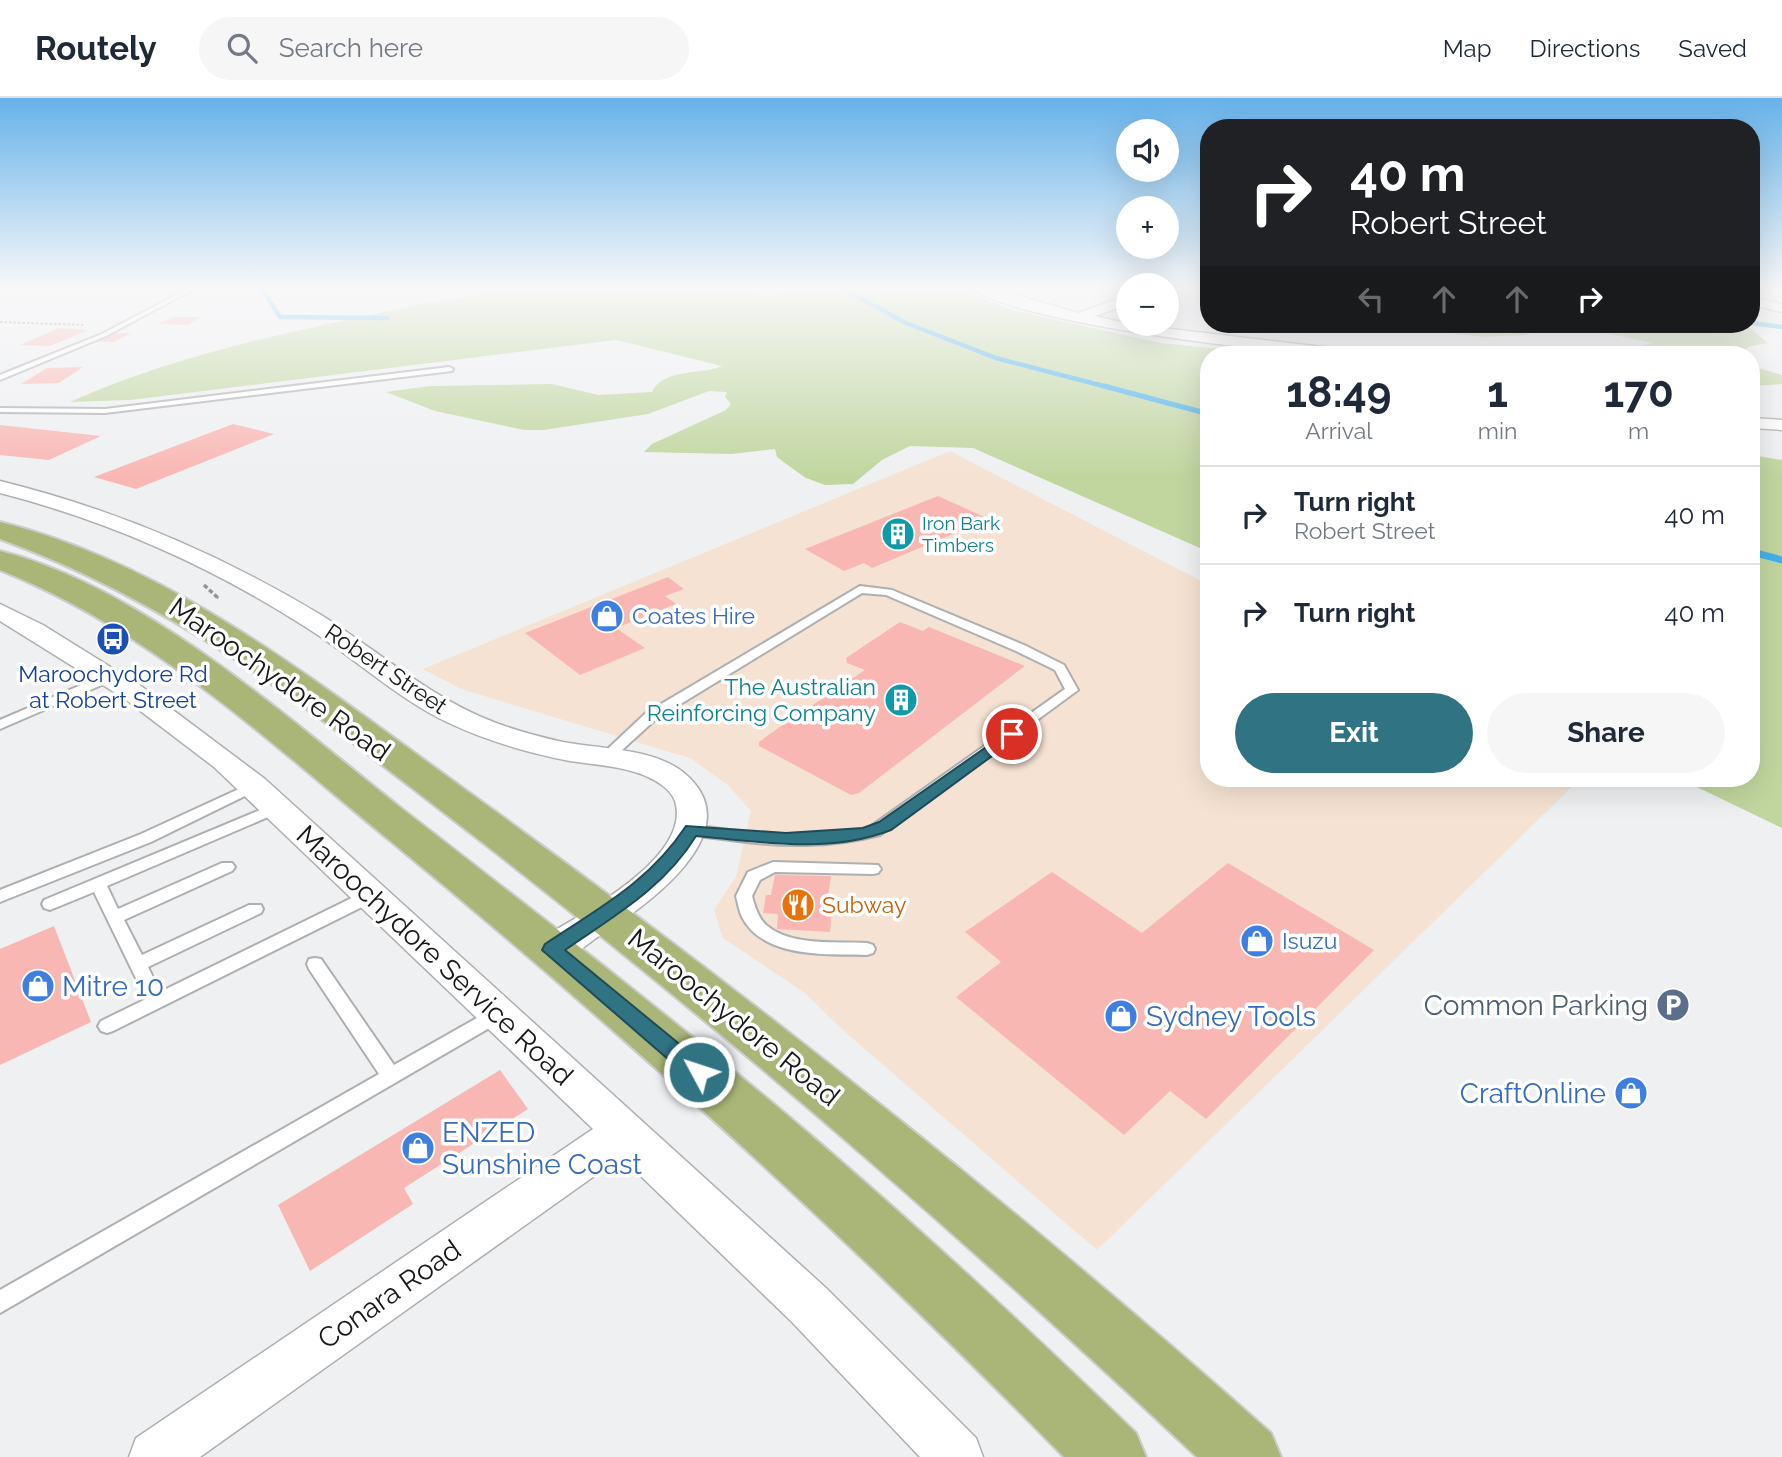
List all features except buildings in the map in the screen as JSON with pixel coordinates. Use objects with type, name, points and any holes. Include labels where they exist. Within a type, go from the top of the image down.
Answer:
[{"type":"highway","name":"Maroochydore Road","points":[[0,530],[114,574],[220,631],[605,914],[877,1131],[1248,1457]]},
{"type":"highway","name":"Maroochydore Road","points":[[0,560],[109,609],[191,659],[551,950],[719,1090],[832,1190],[1112,1457]]},
{"type":"street","points":[[1760,424],[1782,425]]},
{"type":"street","name":"Robert Street","points":[[0,487],[113,520],[210,562],[316,623],[404,687],[457,717],[537,744],[648,767],[675,781],[690,800],[692,830]]},
{"type":"street","name":"Maroochydore Service Road","points":[[0,611],[109,677],[206,745],[266,797],[809,1305],[957,1457]]},
{"type":"street","points":[[551,950],[661,872],[692,830]]},
{"type":"street","name":"Conara Road","points":[[155,1457],[623,1132]]},
{"type":"lane","points":[[0,379],[65,350]]},
{"type":"lane","points":[[0,410],[105,411],[449,369]]},
{"type":"lane","points":[[605,758],[651,716],[860,589],[888,592],[1020,648],[1060,668],[1072,690],[875,831],[812,839],[747,837],[692,830]]},
{"type":"lane","points":[[0,724],[109,677]]},
{"type":"lane","points":[[50,904],[98,884],[266,797]]},
{"type":"lane","points":[[0,896],[146,838],[266,797]]},
{"type":"lane","points":[[115,918],[228,867]]},
{"type":"lane","points":[[867,949],[780,942],[760,930],[751,920],[744,896],[754,876],[773,867],[873,869]]},
{"type":"lane","points":[[98,884],[156,1001]]},
{"type":"lane","points":[[107,1026],[370,896]]},
{"type":"lane","points":[[138,964],[255,909]]},
{"type":"lane","points":[[314,964],[391,1076]]},
{"type":"lane","points":[[0,1302],[499,1014]]},
{"type":"shaded area","points":[[950,451],[1200,580],[1200,787],[1572,787],[1097,1250],[844,1031],[805,993],[723,938],[714,910],[736,877],[751,811],[728,785],[690,758],[461,689],[423,669]]},
{"type":"green space","points":[[218,350],[532,350],[130,400],[70,402],[150,371]]},
{"type":"green space","points":[[658,350],[1200,350],[1200,548],[973,448],[910,446],[882,460],[853,484],[825,485],[806,478],[789,466],[777,457],[775,449],[732,454],[644,452],[652,444],[726,410],[731,404],[725,397],[727,392],[709,391],[648,414],[544,430],[524,430],[435,411],[386,392],[430,386],[552,384],[598,395],[652,392],[657,384],[665,379],[722,366]]},
{"type":"green space","points":[[1760,368],[1782,375],[1782,384],[1760,385]]},
{"type":"green space","points":[[1760,456],[1782,460],[1782,828],[1697,787],[1760,787]]},
{"type":"waterway","points":[[977,350],[1111,388]]},
{"type":"waterway","points":[[1104,386],[1200,412]]},
{"type":"waterway","points":[[1760,554],[1782,560]]},
{"type":"place","name":"Iron Bark Timbers","points":[[898,534]]},
{"type":"place","name":"Coates Hire","points":[[607,616]]},
{"type":"place","name":"Maroochydore Rd at Robert Street","points":[[113,639]]},
{"type":"place","name":"The Australian Reinforcing Company","points":[[901,700]]},
{"type":"place","name":"Subway","points":[[798,905]]},
{"type":"place","name":"Isuzu","points":[[1257,941]]},
{"type":"place","name":"Mitre 10","points":[[38,986]]},
{"type":"place","name":"Common Parking","points":[[1673,1005]]},
{"type":"place","name":"Sydney Tools","points":[[1121,1016]]},
{"type":"place","name":"CraftOnline","points":[[1631,1093]]},
{"type":"place","name":"ENZED Sunshine Coast","points":[[418,1148]]},
{"type":"route","points":[[699,1072],[551,950],[651,881],[673,859],[692,830],[786,839],[865,834],[885,826],[1012,734]]}]
